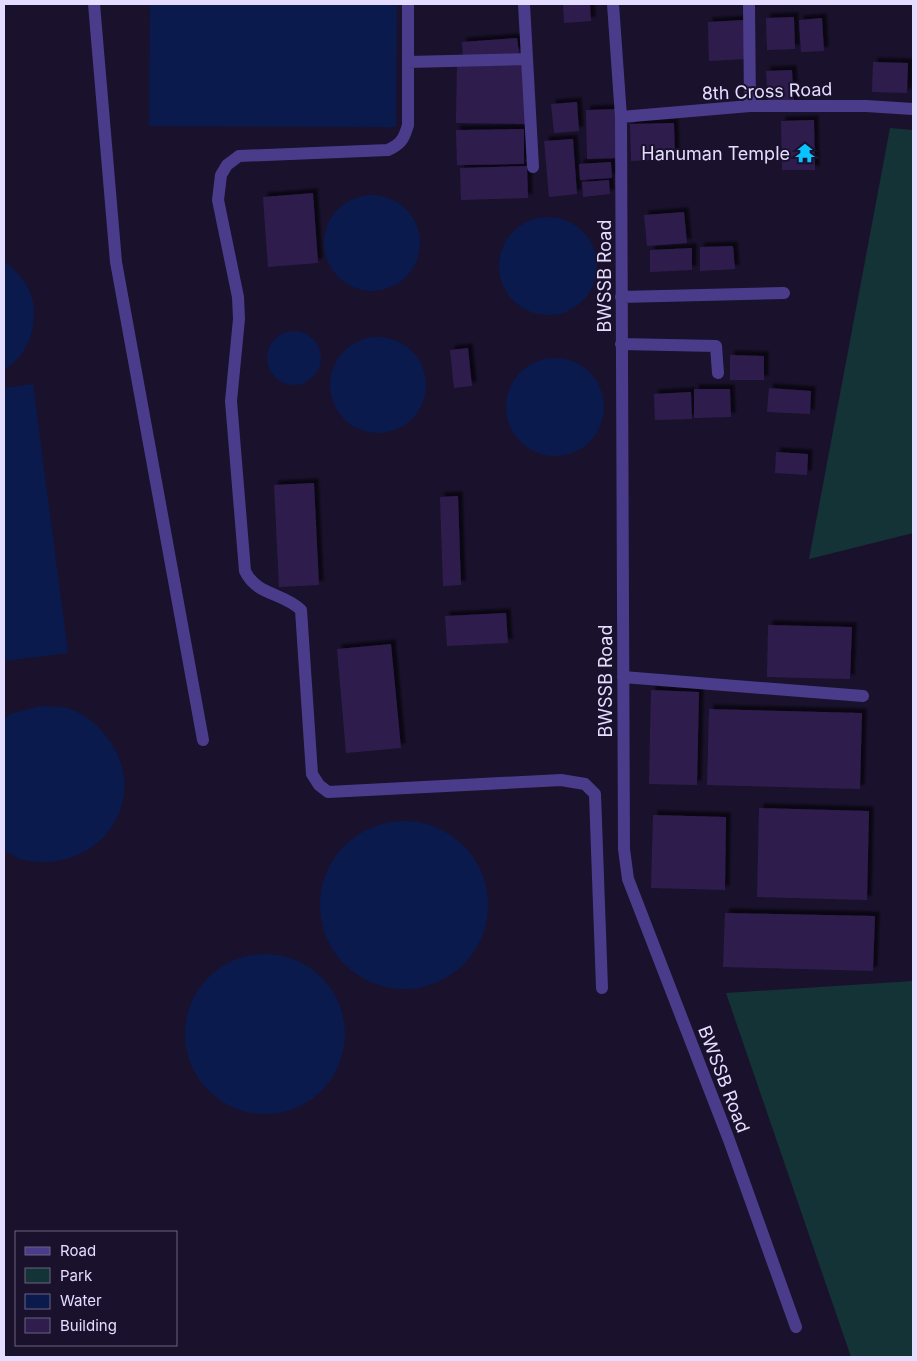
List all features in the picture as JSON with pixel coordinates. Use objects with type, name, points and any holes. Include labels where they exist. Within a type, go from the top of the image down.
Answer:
[{"type":"street","points":[[94,4],[116,262],[203,740]]},
{"type":"street","points":[[408,4],[408,125],[399,145],[388,150],[239,156],[227,165],[221,175],[218,200],[238,297],[239,319],[231,401],[245,571],[255,587],[291,600],[301,610],[312,774],[319,785],[328,792],[561,780],[585,784],[595,794],[602,988]]},
{"type":"street","points":[[524,4],[533,168]]},
{"type":"street","name":"BWSSB Road","points":[[613,4],[621,117],[624,677],[622,811],[628,879],[729,1140],[796,1327]]},
{"type":"street","points":[[749,4],[750,106]]},
{"type":"street","points":[[408,62],[527,59]]},
{"type":"street","name":"8th Cross Road","points":[[621,117],[750,106],[874,106],[913,109]]},
{"type":"street","points":[[621,297],[784,293]]},
{"type":"street","points":[[621,344],[716,346],[718,373]]},
{"type":"street","points":[[624,677],[863,696]]},
{"type":"green space","points":[[890,128],[913,130],[913,533],[809,559]]},
{"type":"green space","points":[[913,981],[913,1357],[851,1357],[726,993]]},
{"type":"water","points":[[150,4],[397,4],[396,127],[149,126]]},
{"type":"water","points":[[372,195],[390,199],[406,209],[416,225],[420,243],[416,261],[406,277],[390,287],[372,291],[354,287],[338,277],[328,261],[324,243],[328,225],[338,209],[354,199]]},
{"type":"water","points":[[548,217],[567,221],[583,231],[593,247],[597,266],[593,285],[583,301],[567,311],[548,315],[529,311],[513,301],[503,285],[499,266],[503,247],[513,231],[529,221]]},
{"type":"water","points":[[4,261],[14,269],[29,290],[33,302],[34,321],[25,349],[12,364],[4,369]]},
{"type":"water","points":[[289,331],[299,331],[309,335],[317,343],[321,358],[317,373],[309,381],[299,385],[289,385],[279,381],[271,373],[267,363],[267,353],[271,343],[279,335]]},
{"type":"water","points":[[378,337],[396,340],[412,351],[423,367],[426,385],[423,403],[412,419],[396,430],[378,433],[360,430],[344,419],[333,403],[330,385],[333,367],[344,351],[360,340]]},
{"type":"water","points":[[555,358],[574,362],[589,373],[600,388],[604,407],[600,426],[589,441],[574,452],[555,456],[536,452],[521,441],[510,426],[506,407],[510,388],[521,373],[536,362]]},
{"type":"water","points":[[33,384],[68,653],[4,661],[4,388]]},
{"type":"water","points":[[40,706],[70,709],[94,724],[106,736],[120,759],[124,783],[121,806],[112,827],[96,844],[75,856],[51,862],[24,860],[4,850],[4,719],[10,714]]},
{"type":"water","points":[[404,821],[428,825],[444,831],[469,852],[478,865],[484,881],[488,905],[484,929],[478,945],[457,970],[444,979],[428,985],[404,989],[380,985],[364,979],[339,958],[330,945],[324,929],[320,905],[324,881],[330,865],[351,840],[364,831],[380,825]]},
{"type":"water","points":[[273,954],[303,963],[322,977],[332,989],[339,1003],[344,1018],[344,1050],[339,1065],[332,1079],[322,1091],[310,1101],[288,1111],[273,1114],[257,1114],[242,1111],[220,1101],[198,1079],[186,1050],[185,1026],[188,1011],[198,989],[220,967],[249,955]]},
{"type":"building","points":[[563,4],[590,4],[591,21],[564,23]]},
{"type":"building","points":[[794,17],[795,49],[767,50],[766,18]]},
{"type":"building","points":[[822,18],[824,51],[801,52],[799,20]]},
{"type":"building","points":[[744,20],[746,59],[709,61],[708,22]]},
{"type":"building","points":[[517,38],[519,53],[463,57],[462,42]]},
{"type":"building","points":[[873,62],[908,63],[907,93],[872,92]]},
{"type":"building","points":[[457,63],[525,64],[525,124],[456,123]]},
{"type":"building","points":[[792,70],[794,103],[768,105],[766,71]]},
{"type":"building","points":[[577,102],[579,131],[554,133],[551,104]]},
{"type":"building","points":[[618,109],[619,158],[587,159],[586,110]]},
{"type":"building","points":[[814,120],[815,170],[782,170],[781,121]]},
{"type":"building","points":[[674,123],[675,159],[631,161],[630,124]]},
{"type":"building","points":[[524,129],[524,164],[457,165],[456,130]]},
{"type":"building","points":[[573,139],[577,194],[549,197],[544,141]]},
{"type":"building","points":[[611,162],[612,178],[580,180],[579,164]]},
{"type":"building","points":[[527,166],[528,198],[461,200],[460,168]]},
{"type":"building","points":[[609,180],[610,194],[583,197],[582,182]]},
{"type":"building","points":[[313,193],[318,263],[268,267],[263,197]]},
{"type":"building","points":[[684,212],[687,243],[647,246],[644,215]]},
{"type":"building","points":[[733,246],[735,269],[700,271],[700,247]]},
{"type":"building","points":[[692,248],[692,270],[650,272],[650,250]]},
{"type":"building","points":[[468,348],[472,386],[454,388],[450,350]]},
{"type":"building","points":[[730,355],[764,356],[764,380],[730,380]]},
{"type":"building","points":[[769,388],[811,391],[810,414],[767,412]]},
{"type":"building","points":[[694,389],[730,389],[731,417],[694,418]]},
{"type":"building","points":[[691,392],[692,419],[655,420],[654,394]]},
{"type":"building","points":[[776,452],[808,454],[807,475],[775,473]]},
{"type":"building","points":[[314,483],[319,585],[279,587],[274,485]]},
{"type":"building","points":[[458,496],[461,585],[443,586],[440,497]]},
{"type":"building","points":[[506,613],[508,643],[447,646],[445,616]]},
{"type":"building","points":[[768,625],[852,627],[850,679],[767,677]]},
{"type":"building","points":[[391,644],[401,748],[346,753],[337,649]]},
{"type":"building","points":[[651,690],[699,692],[697,785],[649,784]]},
{"type":"building","points":[[709,709],[862,713],[860,789],[707,785]]},
{"type":"building","points":[[759,808],[869,811],[867,900],[757,897]]},
{"type":"building","points":[[653,815],[726,817],[725,890],[651,888]]},
{"type":"building","points":[[725,913],[875,916],[873,971],[723,967]]},
{"type":"place","name":"Hanuman Temple","points":[[805,153]]}]
